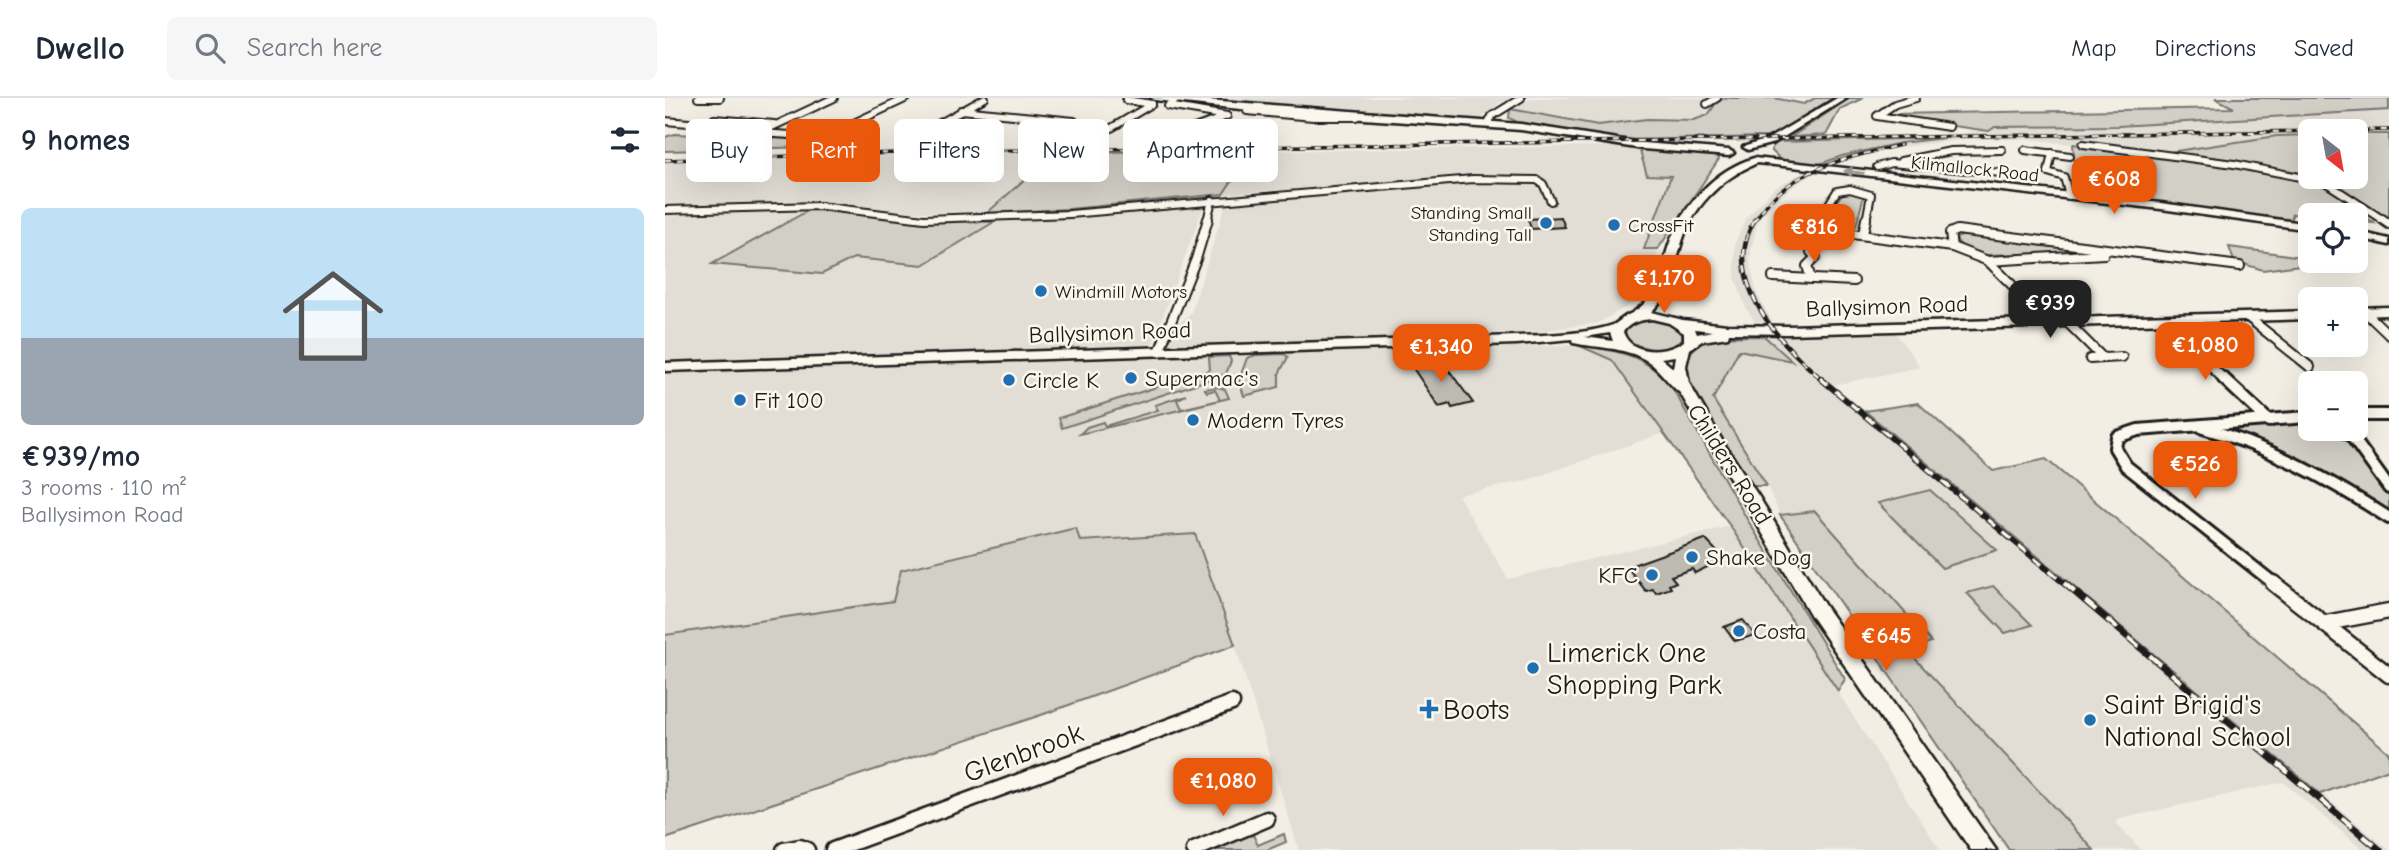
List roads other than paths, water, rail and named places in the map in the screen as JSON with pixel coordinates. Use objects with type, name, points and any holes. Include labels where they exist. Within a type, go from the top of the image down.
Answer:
[{"type":"main road","points":[[1727,172],[1737,151],[1771,141],[1843,98]]},
{"type":"main road","points":[[1153,101],[1315,115],[1488,124],[1643,146],[1737,151],[1761,158]]},
{"type":"main road","points":[[1636,318],[1656,300],[1662,289],[1677,239],[1694,207],[1727,172],[1761,158],[1771,141]]},
{"type":"main road","points":[[1737,151],[1761,158]]},
{"type":"main road","name":"Kilmallock Road","points":[[1761,158],[1921,180],[2161,205],[2298,225]]},
{"type":"main road","points":[[2368,237],[2389,242]]},
{"type":"main road","points":[[1662,289],[1665,301],[1679,322],[1691,332],[1687,345]]},
{"type":"main road","points":[[2368,312],[2389,312]]},
{"type":"main road","name":"Ballysimon Road","points":[[1556,338],[1644,353],[1666,354],[1713,335],[1760,330],[2298,316]]},
{"type":"main road","name":"Ballysimon Road","points":[[665,367],[1556,338],[1618,328],[1636,318],[1658,317],[1679,322],[1760,330]]},
{"type":"main road","points":[[1618,328],[1618,340],[1627,348]]},
{"type":"main road","name":"Childers Road","points":[[1686,393],[1679,366],[1687,345]]},
{"type":"main road","name":"Childers Road","points":[[1644,353],[1664,367],[1686,393],[1818,611],[1984,850]]},
{"type":"street","points":[[698,98],[720,98]]},
{"type":"street","points":[[832,99],[759,133],[824,137],[907,98]]},
{"type":"street","points":[[945,119],[985,98]]},
{"type":"street","points":[[1488,124],[1492,116],[1521,98]]},
{"type":"street","points":[[1707,104],[1717,98]]},
{"type":"street","points":[[1869,125],[1895,104],[1916,98]]},
{"type":"street","points":[[813,99],[832,99]]},
{"type":"street","points":[[1126,100],[1153,101]]},
{"type":"street","points":[[1109,129],[1153,101]]},
{"type":"street","points":[[1173,103],[1227,115],[1220,119]]},
{"type":"street","points":[[961,110],[1053,119]]},
{"type":"street","points":[[1247,111],[1315,115]]},
{"type":"street","points":[[1261,119],[1270,113]]},
{"type":"street","points":[[1877,116],[1949,127]]},
{"type":"street","points":[[665,121],[686,123]]},
{"type":"street","points":[[2083,144],[2234,164],[2325,182],[2389,224]]},
{"type":"street","points":[[1877,167],[1951,151],[2002,150]]},
{"type":"street","points":[[2025,150],[2070,156]]},
{"type":"street","points":[[2052,153],[2048,172],[2064,177],[2069,196]]},
{"type":"street","points":[[1891,163],[2001,173]]},
{"type":"street","points":[[1958,170],[1959,184]]},
{"type":"street","points":[[665,210],[819,206],[898,217],[1070,214],[1432,182],[1530,179],[1542,184],[1551,201]]},
{"type":"street","points":[[1811,279],[1807,266],[1815,257],[1811,252],[1814,229],[1821,212],[1837,191],[1850,189],[1871,195],[1863,233]]},
{"type":"street","points":[[1159,352],[1188,283],[1207,225],[1212,200]]},
{"type":"street","points":[[1814,229],[1863,233],[1952,247],[1988,261],[2020,293],[2025,312],[2035,323]]},
{"type":"street","points":[[1952,247],[1950,233],[1957,230],[2240,266]]},
{"type":"street","points":[[1988,261],[2111,254],[2116,250]]},
{"type":"street","points":[[1773,276],[1854,281]]},
{"type":"street","points":[[2249,318],[2310,367]]},
{"type":"street","points":[[2368,318],[2389,335]]},
{"type":"street","points":[[2162,321],[2269,421]]},
{"type":"street","points":[[2068,323],[2103,358]]},
{"type":"street","points":[[2090,359],[2122,356]]},
{"type":"street","points":[[2368,416],[2389,415]]},
{"type":"street","points":[[2298,418],[2126,432],[2115,442],[2117,455],[2126,466],[2326,622],[2389,675]]},
{"type":"street","points":[[2194,426],[2247,442],[2289,460],[2328,480],[2389,518]]},
{"type":"street","points":[[2357,441],[2389,488]]},
{"type":"street","points":[[2326,622],[2389,611]]},
{"type":"street","name":"Glenbrook","points":[[833,850],[1232,703]]},
{"type":"street","points":[[1194,850],[1267,819]]},
{"type":"street","points":[[784,850],[800,847],[807,850]]},
{"type":"railway","points":[[665,160],[966,151],[2389,130]]},
{"type":"railway","points":[[1754,220],[1775,196],[1803,176],[1834,163],[1901,145]]},
{"type":"railway","points":[[1754,220],[1746,242],[1744,264],[1749,287],[1773,329],[1823,380]]},
{"type":"railway","points":[[1820,378],[2066,585]]},
{"type":"railway","points":[[2064,583],[2380,850]]},
{"type":"place","name":"Standing Small Standing Tall","points":[[1546,223]]},
{"type":"place","name":"CrossFit","points":[[1614,225]]},
{"type":"place","name":"Windmill Motors","points":[[1041,291]]},
{"type":"place","name":"Supermac's","points":[[1131,378]]},
{"type":"place","name":"Circle K","points":[[1009,380]]},
{"type":"place","name":"Fit 100","points":[[740,400]]},
{"type":"place","name":"Modern Tyres","points":[[1193,420]]},
{"type":"place","name":"Shake Dog","points":[[1692,557]]},
{"type":"place","name":"KFC","points":[[1652,575]]},
{"type":"place","name":"Costa","points":[[1739,631]]},
{"type":"place","name":"Limerick One Shopping Park","points":[[1533,668]]},
{"type":"place","name":"Boots","points":[[1429,709]]},
{"type":"place","name":"Saint Brigid's National School","points":[[2090,720]]}]
